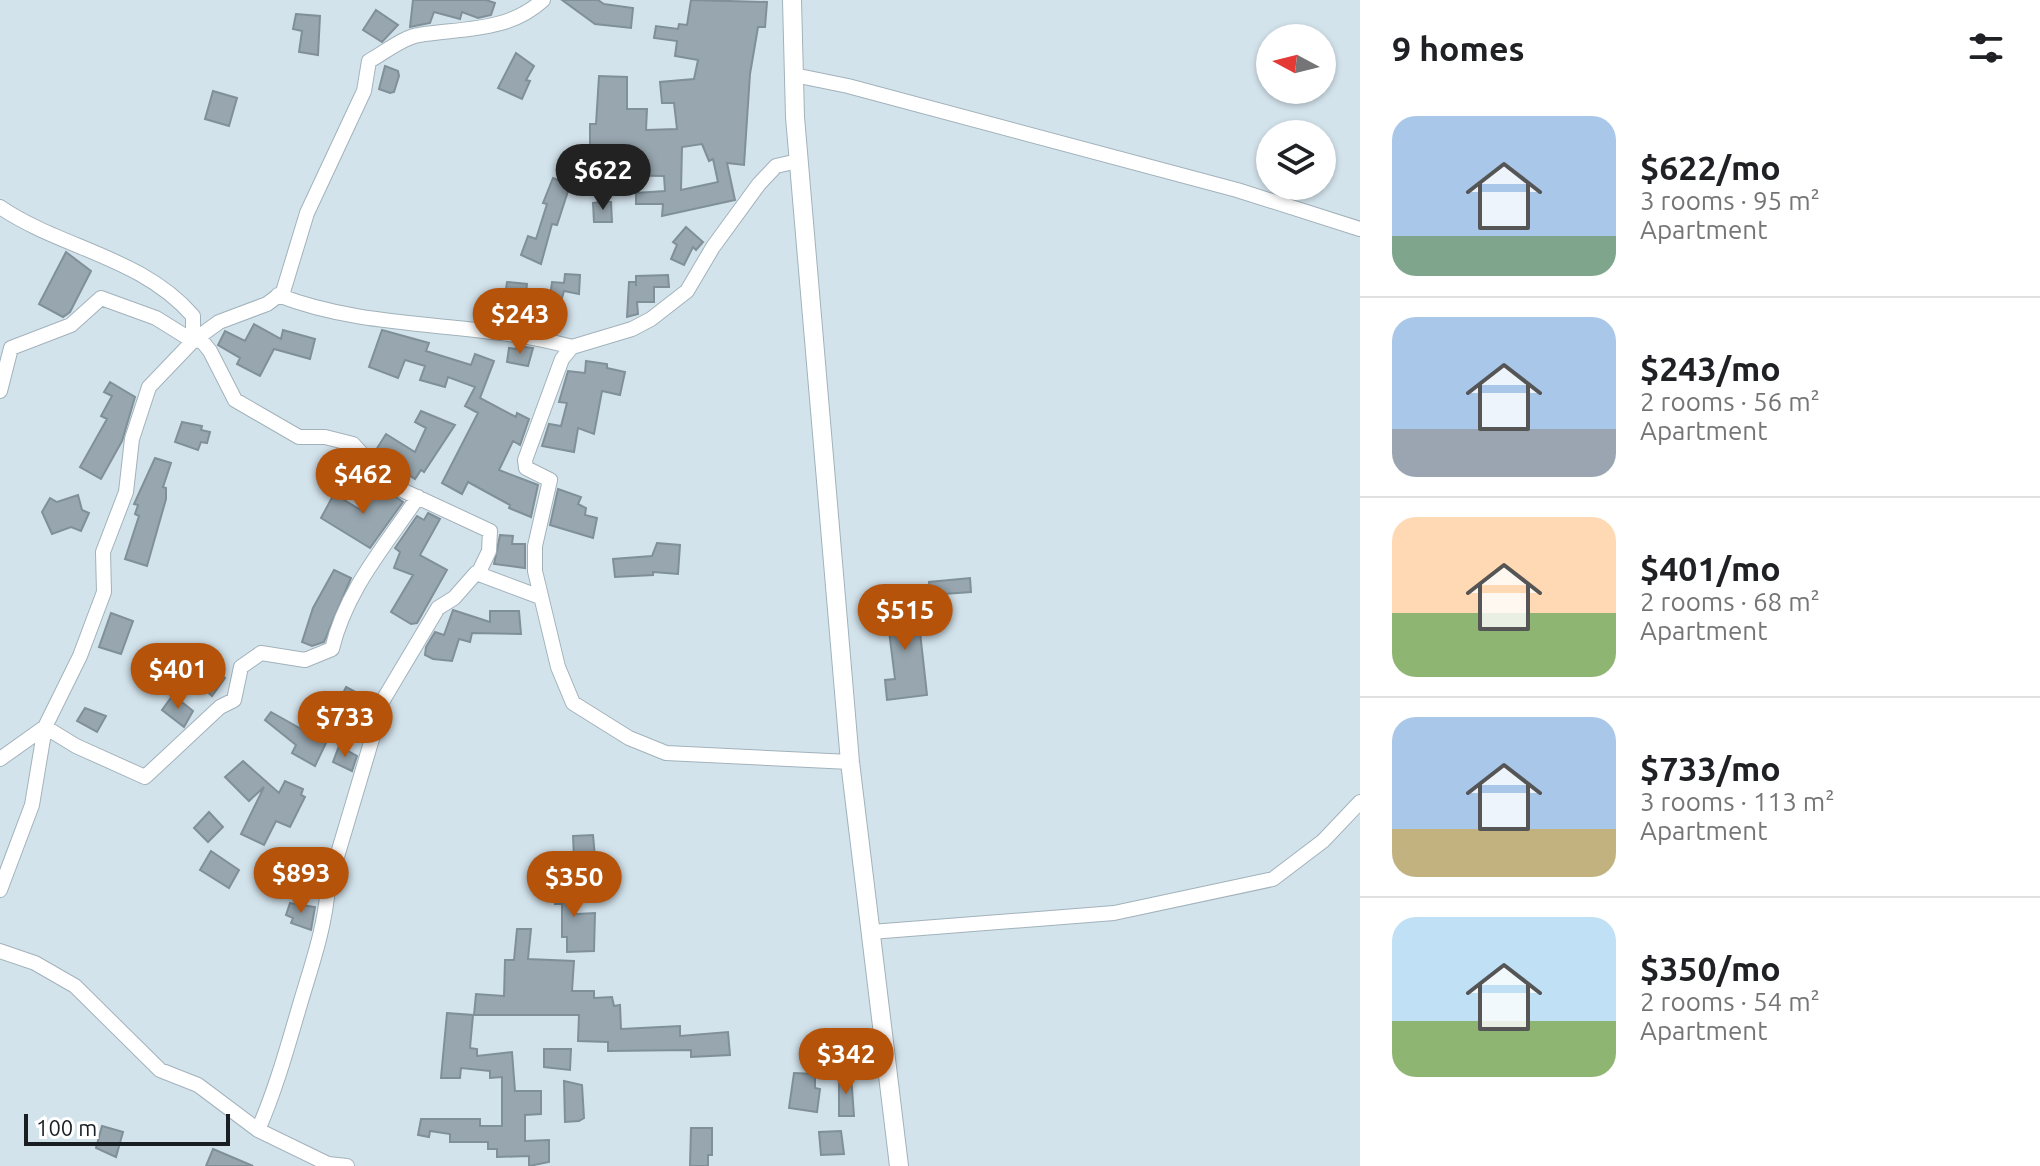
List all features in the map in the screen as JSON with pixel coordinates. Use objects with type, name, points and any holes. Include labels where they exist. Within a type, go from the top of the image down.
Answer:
[{"type":"street","points":[[0,890],[32,805],[45,727],[80,656],[104,592],[103,552],[126,492],[132,439],[149,387],[193,341],[219,322],[267,304],[283,292],[325,168],[364,91],[369,61],[416,35],[480,29],[526,15],[543,0]]},
{"type":"street","points":[[792,0],[798,161],[850,762],[899,1166]]},
{"type":"street","points":[[794,75],[848,86],[1237,190],[1360,229]]},
{"type":"street","points":[[278,295],[309,307],[382,321],[526,334],[572,347],[632,329],[687,291],[713,247],[759,184],[776,166],[798,161]]},
{"type":"street","points":[[0,207],[28,226],[159,283],[193,316],[193,341]]},
{"type":"street","points":[[0,391],[11,348],[71,325],[101,298],[156,318],[193,341],[201,340],[210,351],[235,400],[299,437],[325,437],[353,444],[380,474],[418,497],[490,531],[489,551],[478,574],[466,581],[454,598],[438,608],[373,717],[372,739],[328,887],[326,913],[310,977],[294,1032],[258,1130]]},
{"type":"street","points":[[572,347],[562,359],[525,460],[526,468],[550,480],[535,546],[540,597],[558,667],[573,703],[629,738],[666,753],[698,757],[727,754],[850,762]]},
{"type":"street","points":[[45,727],[76,746],[145,777],[220,707],[234,700],[241,667],[261,653],[305,660],[332,649],[339,620],[360,581],[418,497]]},
{"type":"street","points":[[478,574],[540,597]]},
{"type":"street","points":[[0,759],[45,727]]},
{"type":"street","points":[[871,932],[1114,913],[1273,879],[1323,841],[1360,802]]},
{"type":"street","points":[[0,951],[35,963],[75,986],[160,1070],[198,1085],[258,1130],[328,1164],[347,1166]]},
{"type":"building","points":[[413,0],[486,0],[495,3],[491,15],[478,18],[462,12],[460,19],[434,12],[430,23],[410,27]]},
{"type":"building","points":[[562,0],[598,0],[604,4],[633,8],[631,28],[595,24]]},
{"type":"building","points":[[691,0],[767,2],[765,27],[758,27],[750,74],[744,165],[727,163],[735,200],[662,216],[663,204],[636,204],[636,193],[665,191],[664,176],[601,175],[602,148],[590,148],[590,124],[596,124],[599,76],[627,77],[627,109],[647,109],[646,130],[677,129],[674,103],[662,103],[660,82],[694,79],[698,60],[675,56],[677,41],[654,38],[656,26],[678,29],[679,24],[687,25]],"holes":[[[702,144],[709,161],[713,159],[718,182],[681,190],[682,147]]]},
{"type":"building","points":[[376,10],[398,25],[382,42],[363,30]]},
{"type":"building","points":[[296,14],[320,16],[318,55],[299,52],[302,31],[293,29]]},
{"type":"building","points":[[516,53],[534,66],[526,80],[530,81],[522,99],[498,88]]},
{"type":"building","points":[[385,66],[398,71],[394,92],[379,89]]},
{"type":"building","points":[[213,91],[237,98],[229,126],[205,119]]},
{"type":"building","points":[[553,178],[570,185],[557,225],[552,224],[541,264],[521,255],[528,236],[536,239],[547,204],[543,203]]},
{"type":"building","points":[[611,202],[612,222],[594,222],[593,203]]},
{"type":"building","points":[[686,227],[703,242],[696,250],[693,247],[684,265],[671,259],[677,245],[673,242]]},
{"type":"building","points":[[66,252],[91,271],[70,312],[63,317],[39,304]]},
{"type":"building","points":[[565,274],[580,275],[579,294],[564,291],[552,332],[547,331],[548,318],[538,317],[537,323],[502,316],[507,282],[527,284],[525,302],[549,305],[552,282],[564,283]]},
{"type":"building","points":[[668,275],[669,287],[654,287],[654,302],[637,302],[638,314],[627,317],[629,282],[636,282],[636,276]]},
{"type":"building","points":[[254,324],[281,339],[283,330],[315,339],[310,359],[274,349],[260,376],[237,364],[240,358],[218,345],[225,331],[245,341]]},
{"type":"building","points":[[382,330],[429,343],[426,351],[471,365],[475,354],[494,361],[480,398],[516,417],[517,413],[529,419],[520,445],[513,441],[499,470],[538,485],[531,517],[509,508],[510,505],[468,482],[462,494],[442,483],[478,413],[465,406],[475,387],[448,377],[445,387],[420,380],[425,366],[405,360],[398,378],[369,367]]},
{"type":"building","points":[[517,346],[533,348],[528,366],[507,362],[509,348],[516,349]]},
{"type":"building","points":[[586,361],[607,364],[607,368],[625,372],[620,395],[602,391],[594,434],[578,428],[574,452],[542,446],[549,424],[561,426],[567,403],[559,402],[568,371],[585,373]]},
{"type":"building","points":[[110,382],[135,397],[122,441],[101,479],[80,467],[107,419],[101,416],[112,396],[104,392]]},
{"type":"building","points":[[421,411],[455,425],[424,472],[421,470],[415,479],[394,465],[392,470],[374,453],[386,434],[415,452],[426,428],[415,422]]},
{"type":"building","points":[[182,422],[202,426],[201,430],[210,432],[207,443],[201,442],[198,450],[175,442]]},
{"type":"building","points":[[155,458],[171,463],[163,487],[166,488],[166,499],[147,566],[125,559],[139,516],[135,514],[138,505],[134,504]]},
{"type":"building","points":[[377,484],[403,502],[370,548],[321,518],[334,494],[364,512]]},
{"type":"building","points":[[558,489],[581,497],[578,504],[586,508],[585,515],[597,518],[593,538],[550,525]]},
{"type":"building","points":[[78,495],[82,510],[89,513],[81,531],[71,527],[52,534],[42,512],[50,498],[57,502]]},
{"type":"building","points":[[428,513],[440,519],[420,555],[447,570],[417,623],[411,624],[391,612],[413,575],[394,568],[400,552],[395,548],[417,516],[424,520]]},
{"type":"building","points":[[500,535],[513,536],[512,544],[525,544],[525,568],[494,564]]},
{"type":"building","points":[[657,543],[680,545],[678,574],[653,572],[653,575],[615,577],[613,559],[652,556]]},
{"type":"building","points":[[334,570],[351,578],[324,642],[312,646],[302,642],[313,608]]},
{"type":"building","points":[[970,578],[971,592],[930,595],[929,582]]},
{"type":"building","points":[[917,605],[927,695],[887,700],[885,680],[895,679],[888,623],[877,624],[875,610]]},
{"type":"building","points":[[453,610],[490,622],[490,611],[519,611],[521,634],[472,633],[470,642],[459,639],[452,661],[425,655],[435,632],[444,635]]},
{"type":"building","points":[[111,613],[133,621],[121,654],[99,647]]},
{"type":"building","points":[[193,645],[207,658],[204,662],[225,678],[212,696],[181,668],[184,664],[180,662]]},
{"type":"building","points":[[346,687],[369,699],[355,720],[336,708]]},
{"type":"building","points":[[173,695],[193,711],[184,727],[162,710]]},
{"type":"building","points":[[85,708],[106,716],[97,732],[77,721]]},
{"type":"building","points":[[271,712],[326,743],[315,766],[292,753],[296,745],[265,720]]},
{"type":"building","points":[[339,746],[357,756],[352,771],[333,762]]},
{"type":"building","points":[[243,761],[279,793],[285,781],[303,789],[301,795],[305,797],[290,827],[276,821],[264,845],[241,834],[264,787],[249,801],[225,777]]},
{"type":"building","points":[[209,812],[223,827],[208,842],[194,828]]},
{"type":"building","points":[[593,835],[595,857],[574,858],[573,836]]},
{"type":"building","points":[[211,851],[239,870],[229,888],[200,870]]},
{"type":"building","points":[[574,878],[576,914],[595,913],[594,951],[567,952],[567,937],[562,937],[562,904],[555,904],[554,880]]},
{"type":"building","points":[[290,903],[315,907],[311,930],[291,923],[293,918],[286,915]]},
{"type":"building","points":[[517,929],[531,929],[528,959],[574,961],[572,991],[594,991],[594,998],[612,997],[614,1006],[620,1005],[621,1029],[680,1026],[680,1036],[728,1032],[730,1055],[691,1057],[691,1050],[608,1051],[608,1042],[578,1041],[579,1015],[474,1015],[476,994],[504,996],[505,960],[514,960]]},
{"type":"building","points":[[447,1013],[473,1015],[470,1048],[477,1049],[477,1056],[512,1052],[515,1091],[541,1091],[541,1114],[525,1115],[525,1141],[549,1140],[549,1162],[529,1166],[529,1156],[497,1157],[497,1149],[488,1149],[488,1142],[450,1142],[450,1134],[430,1131],[429,1137],[418,1135],[421,1119],[480,1119],[480,1126],[502,1126],[502,1077],[490,1078],[490,1071],[461,1068],[460,1078],[441,1078]]},
{"type":"building","points":[[544,1049],[571,1049],[570,1070],[544,1067]]},
{"type":"building","points":[[794,1073],[815,1074],[815,1088],[820,1089],[817,1112],[789,1108]]},
{"type":"building","points":[[839,1075],[851,1075],[854,1116],[839,1116]]},
{"type":"building","points":[[564,1081],[582,1085],[584,1118],[579,1121],[565,1122]]},
{"type":"building","points":[[102,1126],[123,1132],[116,1157],[96,1148]]},
{"type":"building","points":[[691,1128],[712,1128],[712,1155],[708,1155],[708,1166],[690,1166]]},
{"type":"building","points":[[841,1131],[844,1154],[821,1155],[819,1132]]},
{"type":"building","points":[[213,1149],[253,1166],[206,1166]]}]
